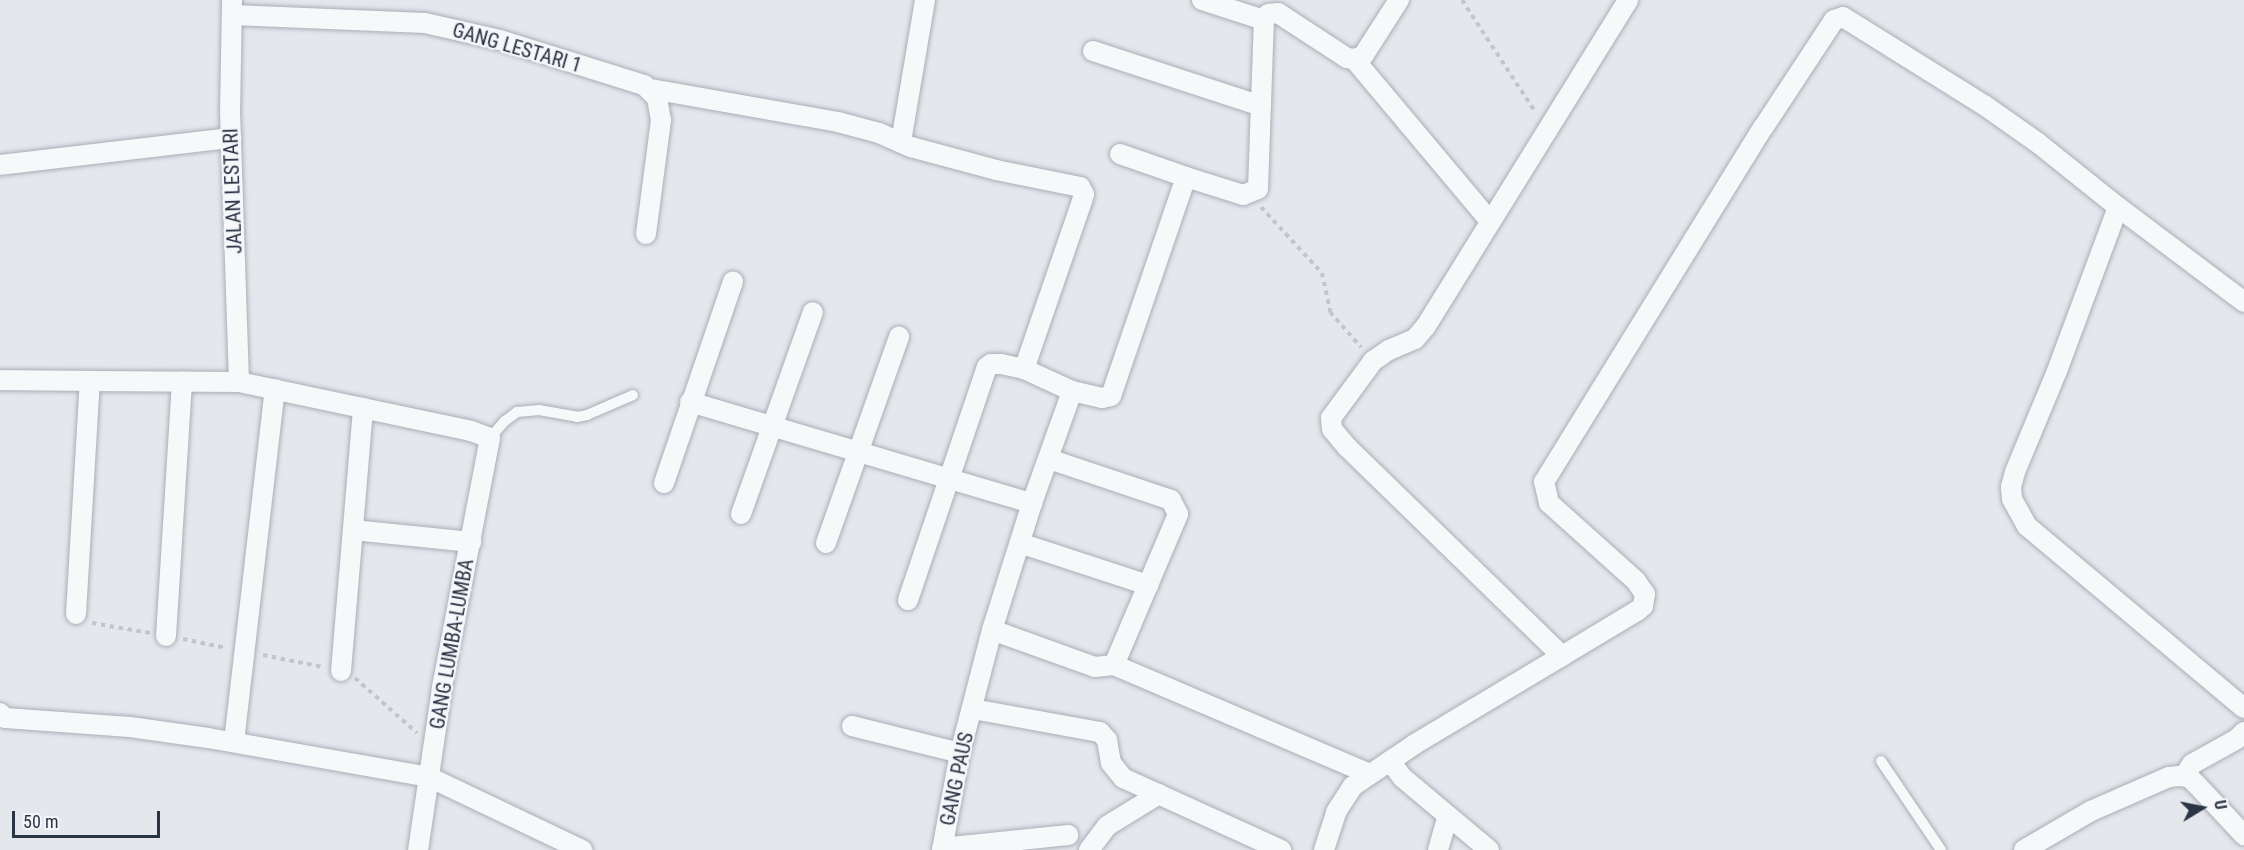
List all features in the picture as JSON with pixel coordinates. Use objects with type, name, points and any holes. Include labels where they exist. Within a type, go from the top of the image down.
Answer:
[{"type":"street","points":[[901,142],[925,0]]},
{"type":"street","points":[[1202,0],[1264,20]]},
{"type":"street","points":[[1120,154],[1186,177],[1249,195],[1258,189],[1264,20],[1268,14],[1278,13],[1347,58],[1354,59],[1363,56],[1399,0]]},
{"type":"street","points":[[1562,656],[1347,447],[1332,429],[1331,418],[1373,361],[1389,350],[1415,339],[1628,0]]},
{"type":"street","name":"GANG LESTARI 1","points":[[232,8],[425,23],[500,40],[651,89],[838,122],[996,170],[1080,187],[1083,190],[1082,201],[1024,369]]},
{"type":"street","name":"JALAN LESTARI","points":[[232,8],[231,138],[239,382]]},
{"type":"street","points":[[1324,850],[1342,799],[1353,786],[1643,606],[1646,594],[1636,581],[1549,503],[1544,482],[1763,128],[1834,20],[1848,18],[1984,105],[2038,143],[2244,302]]},
{"type":"street","points":[[1093,51],[1261,106]]},
{"type":"street","points":[[1354,59],[1490,221]]},
{"type":"street","points":[[646,234],[661,120],[657,98],[651,89]]},
{"type":"street","points":[[0,165],[231,138]]},
{"type":"street","points":[[908,600],[987,368],[996,363],[1024,369],[1072,390],[1102,398],[1114,393],[1186,177]]},
{"type":"street","points":[[2118,207],[2057,371],[2015,472],[2011,487],[2012,499],[2027,526],[2244,708]]},
{"type":"street","points":[[664,483],[690,402],[734,281]]},
{"type":"street","points":[[741,514],[813,312]]},
{"type":"street","points":[[826,543],[899,337]]},
{"type":"street","points":[[0,380],[239,382],[490,438]]},
{"type":"street","points":[[76,615],[90,381]]},
{"type":"street","points":[[166,636],[182,382]]},
{"type":"street","points":[[234,742],[275,389]]},
{"type":"street","name":"GANG PAUS","points":[[942,849],[960,753],[992,630],[1032,503],[1072,390]]},
{"type":"street","points":[[690,402],[1032,503]]},
{"type":"street","points":[[341,670],[363,408]]},
{"type":"street","name":"GANG LUMBA-LUMBA","points":[[417,850],[442,688],[490,438]]},
{"type":"street","points":[[1049,459],[1175,503],[1178,514],[1114,665]]},
{"type":"street","points":[[353,530],[471,542]]},
{"type":"street","points":[[1020,543],[1148,585]]},
{"type":"street","points":[[992,630],[1095,667],[1114,665],[1370,774]]},
{"type":"street","points":[[973,709],[1100,732],[1107,740],[1108,755],[1115,770],[1122,778],[1281,850]]},
{"type":"street","points":[[0,713],[5,718],[130,727],[234,742],[429,777],[582,850]]},
{"type":"street","points":[[852,726],[960,753]]},
{"type":"street","points":[[2184,776],[2192,764],[2237,739],[2244,732]]},
{"type":"street","points":[[1390,761],[1403,778],[1489,850]]},
{"type":"street","points":[[2024,850],[2091,811],[2169,777],[2184,776],[2197,785],[2244,835]]},
{"type":"street","points":[[1089,850],[1107,826],[1159,794]]},
{"type":"street","points":[[1438,850],[1448,816]]},
{"type":"street","points":[[942,849],[1068,835]]},
{"type":"lane","points":[[490,438],[505,421],[517,412],[539,410],[578,417],[587,416],[633,395]]},
{"type":"lane","points":[[1881,761],[1941,850]]},
{"type":"path","points":[[1462,0],[1546,129]]},
{"type":"path","points":[[1249,195],[1322,273],[1330,312],[1373,361]]},
{"type":"path","points":[[76,615],[88,622],[246,652]]}]
